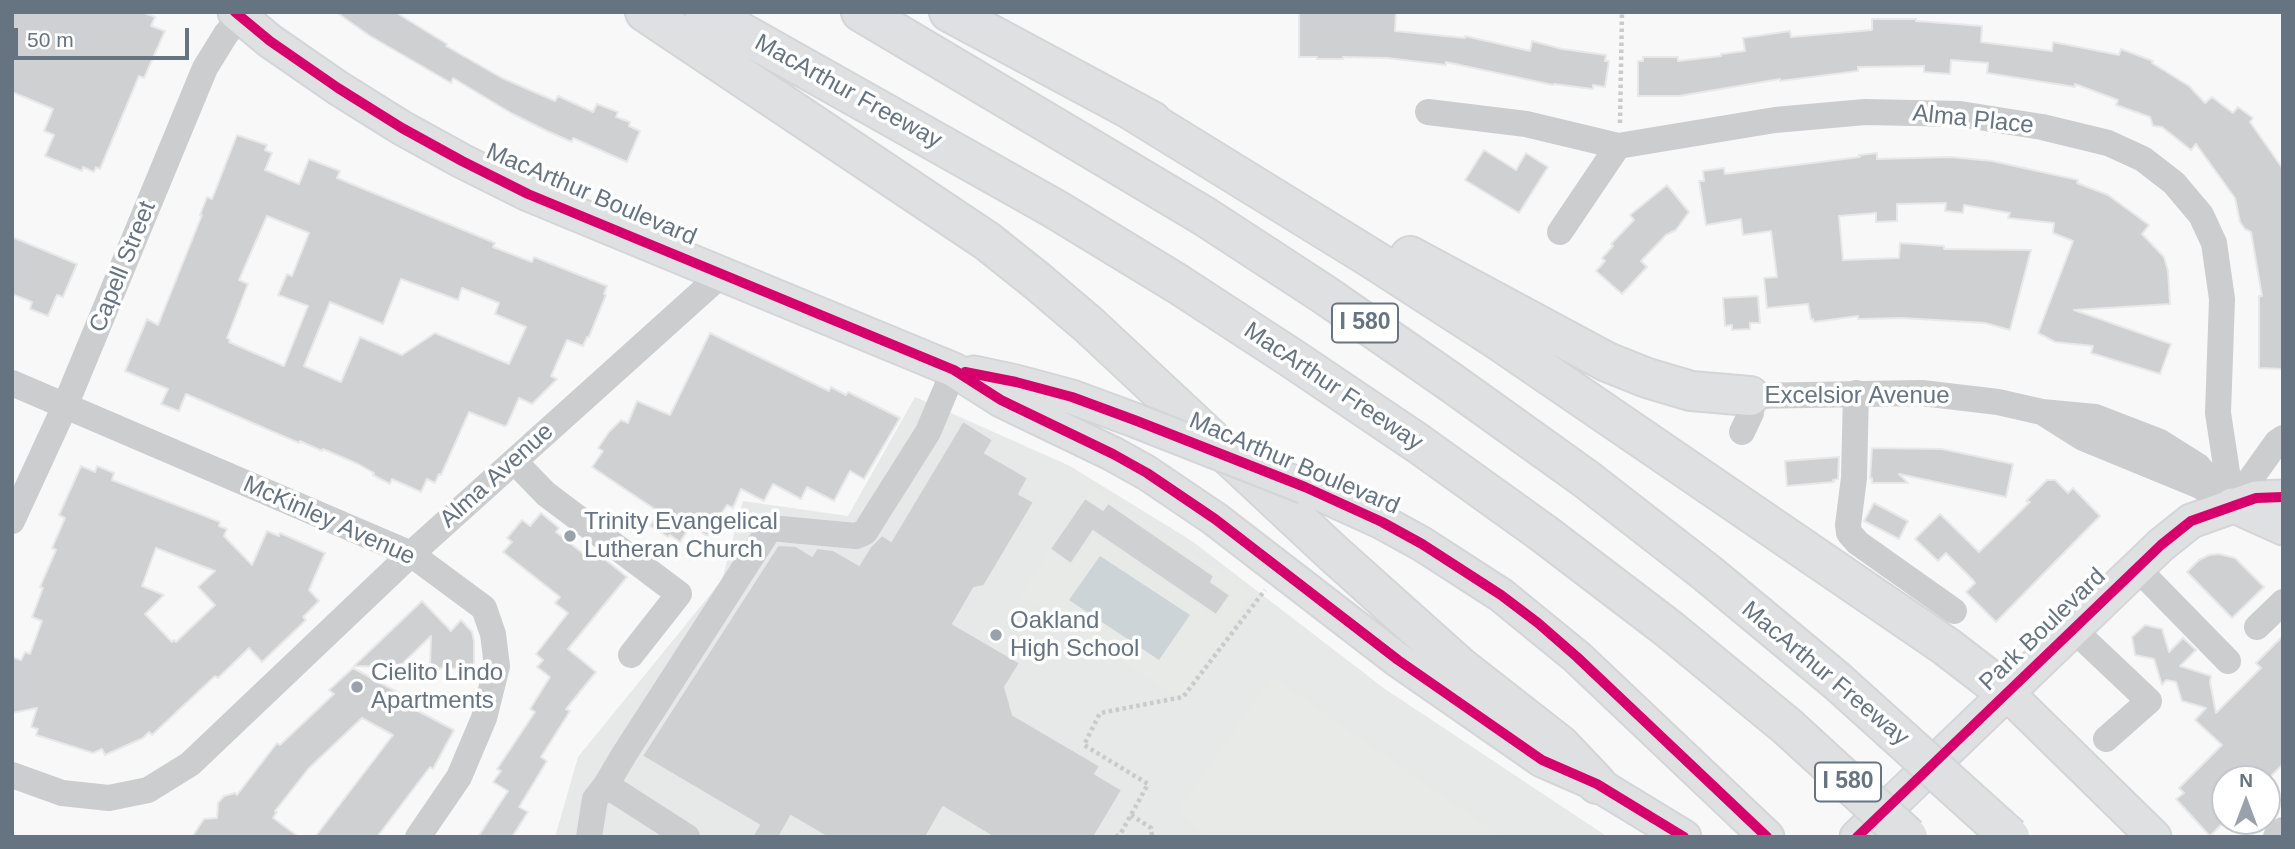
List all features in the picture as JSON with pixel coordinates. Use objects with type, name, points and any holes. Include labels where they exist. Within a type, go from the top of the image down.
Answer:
[{"type":"highway","points":[[645,12],[987,241],[1036,280],[1089,325],[1333,553],[1459,666],[1560,745],[1597,784]]},
{"type":"highway","name":"MacArthur Freeway","points":[[705,12],[1055,209],[1178,284],[1419,444],[1544,533],[1669,629],[1788,727],[1908,837]]},
{"type":"highway","name":"MacArthur Freeway","points":[[861,12],[1193,209],[1325,295],[1586,479],[1707,573],[1836,681],[2010,837]]},
{"type":"highway","points":[[949,12],[1607,362],[1691,391],[1751,396]]},
{"type":"highway","points":[[1131,110],[1492,336],[1947,647],[2008,694]]},
{"type":"main road","name":"MacArthur Boulevard","points":[[238,15],[270,41],[338,88],[462,161],[528,194],[954,370],[1002,400],[1147,473],[1215,519],[1398,660],[1542,760],[1597,784],[1684,837]]},
{"type":"main road","name":"MacArthur Boulevard","points":[[954,370],[1061,394],[1137,421],[1305,487],[1422,544],[1501,595],[1577,657],[1767,837]]},
{"type":"main road","name":"Park Boulevard","points":[[1857,837],[2137,568],[2191,521],[2256,498],[2283,497]]},
{"type":"main road","points":[[2232,505],[2283,528]]},
{"type":"main road","points":[[2008,694],[2154,837]]},
{"type":"street","name":"Capell Street","points":[[12,521],[65,406],[205,68],[238,15]]},
{"type":"street","name":"Alma Place","points":[[1428,111],[1526,124],[1618,146],[1774,120],[1865,111],[1960,114],[2042,127],[2108,143],[2143,159],[2174,183],[2201,215],[2214,243],[2222,299],[2217,413],[2232,505]]},
{"type":"street","points":[[1560,232],[1618,146]]},
{"type":"street","name":"Alma Avenue","points":[[12,775],[62,793],[109,798],[148,790],[190,764],[411,554],[722,274]]},
{"type":"street","points":[[589,837],[595,799],[769,527],[860,536],[928,432],[954,370]]},
{"type":"street","name":"McKinley Avenue","points":[[12,383],[411,554],[484,608],[493,634],[497,666],[484,718],[459,777],[418,837]]},
{"type":"street","points":[[1856,393],[1854,478],[1849,533],[1857,543],[1954,611]]},
{"type":"street","name":"Excelsior Avenue","points":[[1742,432],[1751,413],[1751,396],[1922,393],[1998,402],[2042,412],[2083,439],[2200,485],[2232,505]]},
{"type":"street","points":[[2232,505],[2277,442],[2283,438]]},
{"type":"street","points":[[514,461],[546,494],[679,594],[631,655]]},
{"type":"street","points":[[2137,568],[2228,661]]},
{"type":"street","points":[[2257,627],[2283,602]]},
{"type":"street","points":[[2074,630],[2149,701],[2106,739]]},
{"type":"street","points":[[606,785],[687,837]]},
{"type":"street","points":[[2276,837],[2283,830]]},
{"type":"path","points":[[1618,146],[1622,12]]},
{"type":"path","points":[[1116,837],[1148,784],[1084,745],[1100,713],[1184,697],[1282,569]]},
{"type":"path","points":[[1131,815],[1151,828],[1152,837]]},
{"type":"shaded area","name":"Oakland High School","points":[[915,397],[1070,466],[1192,541],[1385,689],[1608,837],[555,837],[578,757],[722,580],[743,501],[848,516]]},
{"type":"shaded area","points":[[1092,487],[1254,594],[1182,701],[1020,595]]},
{"type":"shaded area","points":[[1100,556],[1190,615],[1159,660],[1069,600]]},
{"type":"shaded area","points":[[1272,676],[1502,837],[1210,837],[1176,812]]},
{"type":"building","points":[[12,12],[142,12],[155,17],[151,26],[165,31],[144,78],[139,76],[100,169],[96,167],[94,172],[83,167],[82,171],[45,156],[54,135],[44,131],[53,109],[12,92]]},
{"type":"building","points":[[336,12],[395,12],[447,44],[446,46],[502,78],[555,101],[558,96],[593,112],[597,104],[618,112],[616,117],[630,122],[629,126],[640,131],[627,162],[573,138],[572,142],[547,131],[453,78],[451,83],[370,36]]},
{"type":"building","points":[[1299,12],[1396,12],[1395,31],[1465,36],[1530,51],[1532,41],[1562,49],[1606,55],[1605,61],[1609,61],[1605,87],[1593,85],[1593,89],[1553,85],[1446,62],[1446,65],[1387,58],[1299,57]]},
{"type":"building","points":[[1872,19],[1916,19],[1982,26],[1981,42],[2052,51],[2053,42],[2119,55],[2121,49],[2153,61],[2152,63],[2189,86],[2205,103],[2212,97],[2233,113],[2238,107],[2253,118],[2250,122],[2283,169],[2283,369],[2259,368],[2259,296],[2262,296],[2251,232],[2240,222],[2235,198],[2196,144],[2191,150],[2162,127],[2153,126],[2150,117],[2116,105],[2118,100],[2075,84],[2075,87],[1987,73],[1988,63],[1951,60],[1950,74],[1924,72],[1924,66],[1858,67],[1858,71],[1780,79],[1679,96],[1638,96],[1638,61],[1643,61],[1643,57],[1678,57],[1678,61],[1721,56],[1745,51],[1743,38],[1790,31],[1791,37],[1872,30]]},
{"type":"building","points":[[237,135],[267,145],[265,150],[272,153],[265,170],[299,184],[309,159],[340,171],[337,178],[495,243],[493,247],[532,262],[534,257],[607,286],[606,295],[583,346],[567,340],[551,376],[557,379],[532,404],[519,398],[507,425],[469,412],[441,475],[439,474],[435,483],[427,479],[421,492],[392,479],[390,484],[358,464],[323,449],[322,451],[300,441],[299,443],[186,394],[179,411],[161,404],[168,389],[125,371],[147,319],[158,325],[207,197],[212,199]],"holes":[[[267,216],[309,233],[292,276],[287,274],[278,295],[308,306],[284,366],[229,342],[227,338],[248,284],[239,280]],[[401,279],[458,300],[462,288],[499,303],[495,314],[526,327],[509,364],[435,333],[402,355],[360,337],[341,382],[304,366],[330,302],[383,324]]]},
{"type":"building","points":[[1484,150],[1516,170],[1526,153],[1548,167],[1519,213],[1465,180]]},
{"type":"building","points":[[1877,153],[1877,159],[1950,157],[1992,161],[2078,180],[2077,183],[2108,195],[2149,225],[2142,234],[2164,257],[2168,271],[2170,304],[2074,310],[2171,344],[2160,374],[2091,353],[2093,346],[2055,342],[2038,333],[2073,241],[2053,233],[2054,223],[2008,218],[2010,213],[1964,205],[1963,213],[1945,211],[1946,203],[1897,204],[1897,221],[1876,222],[1876,213],[1839,216],[1843,260],[1899,258],[1900,243],[1944,246],[1944,249],[2031,250],[2010,330],[1985,323],[1903,318],[1858,319],[1858,316],[1814,322],[1808,304],[1767,308],[1764,278],[1777,277],[1771,231],[1743,235],[1741,219],[1706,225],[1699,181],[1704,181],[1703,171],[1724,168],[1725,174]]},
{"type":"building","points":[[1667,185],[1689,212],[1676,230],[1666,235],[1641,261],[1647,267],[1622,294],[1596,271],[1605,261],[1602,258],[1613,246],[1611,244],[1634,220],[1630,215]]},
{"type":"building","points":[[12,237],[77,264],[63,297],[57,295],[48,316],[30,309],[32,302],[12,294]]},
{"type":"building","points":[[1758,296],[1760,323],[1750,323],[1750,329],[1732,330],[1732,325],[1725,326],[1723,298]]},
{"type":"building","points":[[710,333],[829,391],[831,387],[846,395],[848,392],[900,418],[864,479],[850,471],[834,501],[807,487],[801,499],[773,484],[764,501],[741,489],[733,508],[727,505],[707,536],[691,525],[680,542],[650,526],[659,512],[592,467],[603,451],[598,448],[621,420],[628,423],[637,401],[670,415]]},
{"type":"building","name":"Oakland High School","points":[[963,421],[993,440],[985,453],[1028,478],[1019,494],[1034,502],[984,586],[974,588],[953,624],[1020,663],[1005,687],[1013,715],[1100,766],[1095,774],[1122,790],[1094,837],[993,837],[943,807],[926,837],[827,837],[791,816],[779,837],[752,837],[759,825],[642,756],[778,545],[796,546],[812,556],[817,548],[833,550],[859,565],[870,547],[882,535],[891,541]]},
{"type":"building","points":[[1872,448],[1942,449],[2013,464],[2006,497],[1899,474],[1908,483],[1872,483]]},
{"type":"building","points":[[1839,457],[1838,479],[1833,480],[1834,482],[1787,486],[1785,461]]},
{"type":"building","points":[[81,466],[95,472],[97,466],[114,473],[112,480],[220,522],[219,526],[227,529],[224,536],[252,565],[267,531],[279,536],[280,533],[325,553],[309,590],[319,601],[303,617],[306,620],[262,662],[249,648],[152,735],[149,732],[143,738],[105,755],[102,749],[93,753],[36,735],[38,729],[31,727],[37,708],[12,713],[12,657],[21,660],[25,652],[30,654],[42,621],[32,617],[43,588],[40,587],[56,550],[52,548],[65,518],[59,515]],"holes":[[[156,548],[215,571],[198,587],[215,605],[176,642],[172,642],[145,614],[164,595],[142,586]]]},
{"type":"building","points":[[2047,480],[2055,480],[2068,493],[2073,488],[2100,516],[1996,622],[1966,592],[1975,583],[1973,580],[1946,553],[1938,561],[1915,539],[1940,514],[1979,552],[2030,502],[2026,501]]},
{"type":"building","points":[[1085,498],[1103,510],[1108,503],[1214,576],[1211,582],[1230,595],[1216,615],[1093,531],[1071,564],[1050,549]]},
{"type":"building","points":[[1874,503],[1908,521],[1899,539],[1864,521]]},
{"type":"building","points":[[541,513],[559,528],[556,532],[585,555],[588,551],[593,556],[596,552],[627,577],[568,649],[596,672],[566,709],[570,711],[541,757],[547,761],[519,807],[528,812],[512,837],[478,837],[508,791],[493,782],[501,771],[497,769],[535,712],[530,709],[550,677],[537,667],[543,660],[536,654],[568,613],[555,603],[560,597],[503,552],[512,542],[507,538],[522,520],[530,526]]},
{"type":"building","points":[[2219,554],[2235,558],[2264,587],[2232,618],[2187,572],[2199,560]]},
{"type":"building","points":[[422,601],[451,631],[461,620],[472,632],[474,669],[430,668],[431,636],[399,667],[354,666]]},
{"type":"building","points":[[2145,625],[2162,629],[2169,652],[2183,638],[2196,650],[2180,666],[2211,676],[2216,713],[2261,668],[2256,663],[2283,636],[2283,764],[2211,765],[2210,836],[2176,799],[2184,793],[2179,788],[2222,745],[2195,720],[2206,708],[2182,701],[2176,682],[2166,680],[2162,685],[2154,659],[2135,655],[2132,637]]},
{"type":"building","points":[[353,668],[421,705],[418,711],[454,730],[433,769],[430,767],[377,837],[315,837],[393,735],[362,718],[309,768],[275,811],[277,812],[273,818],[299,837],[192,837],[204,819],[217,818],[218,803],[224,796],[235,793],[237,795],[277,743],[280,745],[334,694],[329,690]]},
{"type":"cycle path","points":[[235,12],[270,41],[338,88],[462,161],[528,194],[954,370],[1001,400],[1147,473],[1215,519],[1398,660],[1542,760],[1597,784],[1684,837]]},
{"type":"cycle path","points":[[965,372],[1072,397],[1137,421],[1305,487],[1382,522],[1422,544],[1501,595],[1538,623],[1767,837]]},
{"type":"cycle path","points":[[1857,837],[2161,545],[2191,521],[2256,498],[2283,497]]},
{"type":"place","name":"Trinity Evangelical Lutheran Church","points":[[570,536]]},
{"type":"place","name":"Oakland High School","points":[[996,635]]},
{"type":"place","name":"Cielito Lindo Apartments","points":[[357,687]]}]
